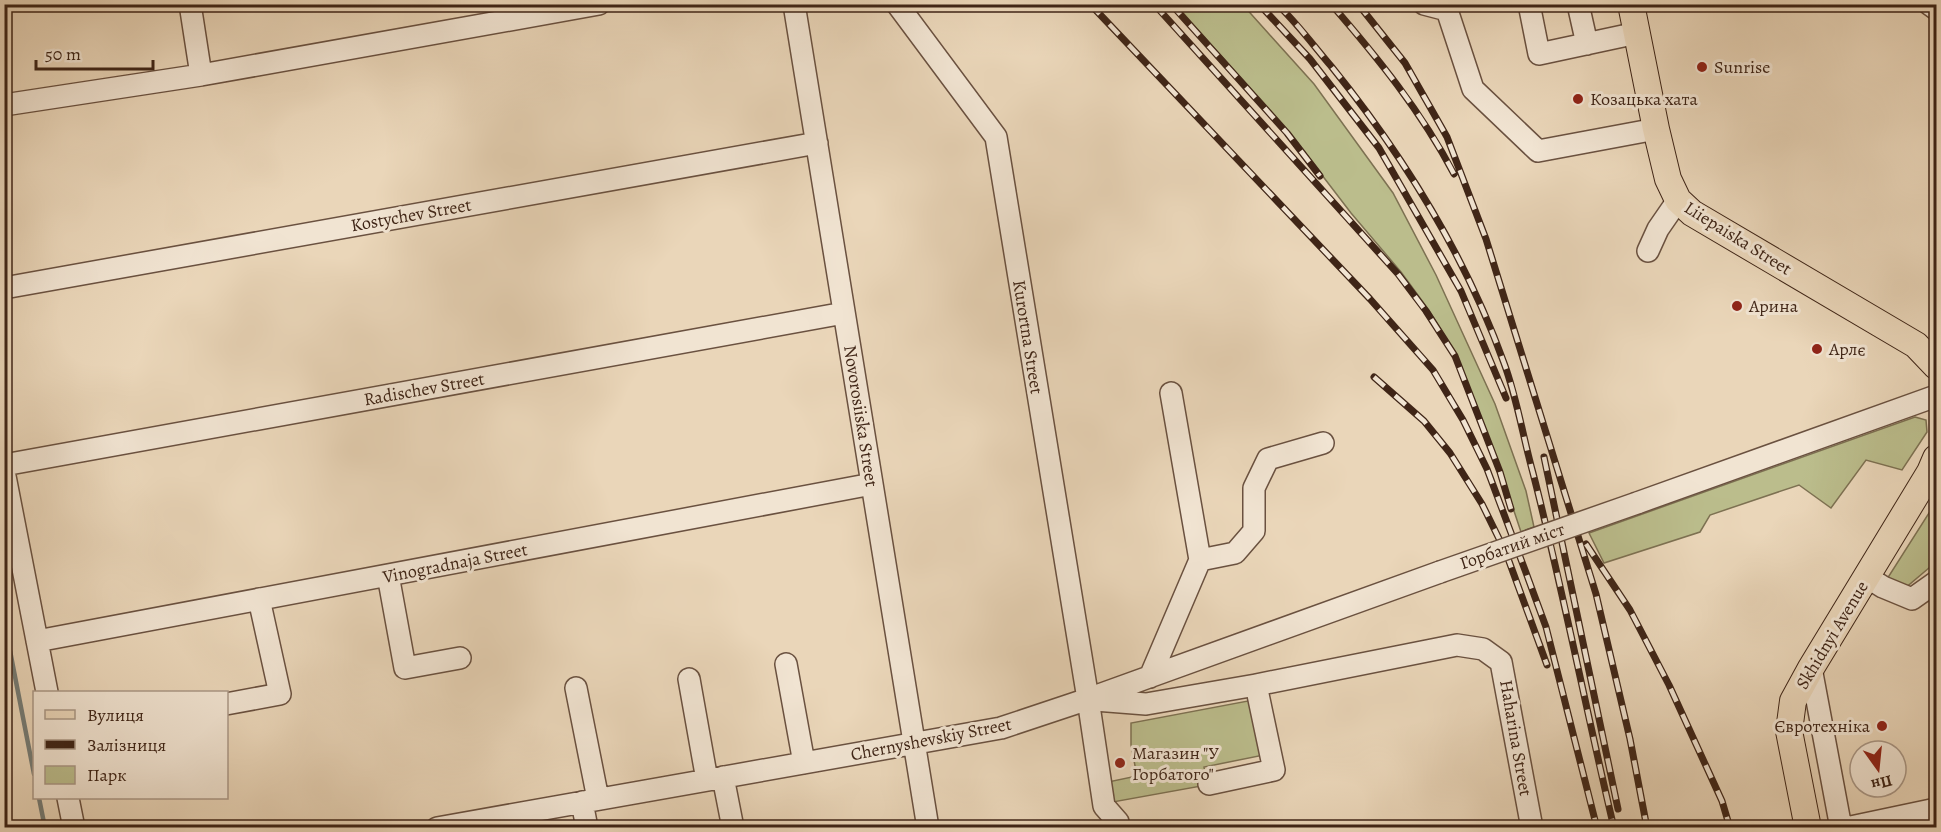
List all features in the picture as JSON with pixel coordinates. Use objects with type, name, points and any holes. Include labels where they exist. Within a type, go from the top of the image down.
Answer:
[{"type":"main road","name":"Liiepaiska Street","points":[[1631,4],[1656,129],[1668,179],[1678,200],[1692,213],[1916,345],[1936,366]]},
{"type":"main road","name":"Skhidnyi Avenue","points":[[1808,828],[1790,731],[1793,701],[1930,472],[1936,458]]},
{"type":"street","points":[[190,4],[201,75]]},
{"type":"street","points":[[4,105],[201,75],[599,4]]},
{"type":"street","name":"Novorosiiska Street","points":[[794,4],[928,828]]},
{"type":"street","name":"Kurortna Street","points":[[897,4],[996,137],[1104,806],[1118,822],[1119,828]]},
{"type":"street","points":[[1424,4],[1447,10],[1473,90],[1539,151],[1656,129]]},
{"type":"street","points":[[1529,4],[1539,54],[1636,33]]},
{"type":"street","points":[[1578,4],[1587,44]]},
{"type":"street","points":[[1929,4],[1936,9]]},
{"type":"street","name":"Kostychev Street","points":[[4,288],[817,143]]},
{"type":"street","points":[[1648,251],[1658,230],[1678,200]]},
{"type":"street","name":"Radischev Street","points":[[4,465],[844,313]]},
{"type":"street","points":[[1150,677],[1200,560],[1171,393]]},
{"type":"street","name":"Горбатий міст","points":[[1088,699],[1936,396]]},
{"type":"street","points":[[1200,560],[1235,553],[1254,531],[1254,488],[1268,459],[1323,443]]},
{"type":"street","points":[[4,471],[48,691]]},
{"type":"street","name":"Vinogradnaja Street","points":[[38,641],[872,484]]},
{"type":"street","points":[[388,575],[405,668],[460,658]]},
{"type":"street","points":[[1867,577],[1883,587],[1912,598],[1936,582]]},
{"type":"street","points":[[228,704],[280,694],[259,599]]},
{"type":"street","name":"Chernyshevskiy Street","points":[[437,828],[498,822],[590,800],[1001,728],[1088,699],[1146,704],[1256,685],[1457,645]]},
{"type":"street","name":"Haharina Street","points":[[1457,645],[1483,649],[1501,662],[1532,828]]},
{"type":"street","points":[[786,664],[804,763]]},
{"type":"street","points":[[1811,668],[1841,828]]},
{"type":"street","points":[[689,679],[715,778],[734,828]]},
{"type":"street","points":[[1209,784],[1274,770],[1256,685]]},
{"type":"street","points":[[576,688],[590,800],[587,828]]},
{"type":"street","points":[[68,799],[74,828]]},
{"type":"street","points":[[1846,828],[1936,809]]},
{"type":"green space","points":[[1176,5],[1243,5],[1314,84],[1393,193],[1436,275],[1495,404],[1526,491],[1534,527],[1521,532],[1499,466],[1456,354],[1428,309],[1292,136]]},
{"type":"green space","points":[[1915,417],[1926,420],[1927,432],[1902,470],[1866,460],[1831,508],[1799,485],[1710,515],[1700,532],[1604,563],[1589,533]]},
{"type":"green space","points":[[1936,502],[1936,562],[1904,589],[1887,579]]},
{"type":"green space","points":[[1253,700],[1264,755],[1204,767],[1207,785],[1113,802],[1108,782],[1137,776],[1131,745],[1131,723]]},
{"type":"waterway","points":[[4,620],[33,769]]},
{"type":"waterway","points":[[39,799],[45,828]]},
{"type":"railway","points":[[1090,4],[1370,299],[1433,370],[1463,420],[1487,469],[1546,627],[1597,828]]},
{"type":"railway","points":[[1154,4],[1398,274],[1426,311],[1455,356],[1500,472],[1511,509]]},
{"type":"railway","points":[[1171,4],[1287,133],[1320,176]]},
{"type":"railway","points":[[1259,4],[1310,59],[1379,148],[1461,291],[1506,398]]},
{"type":"railway","points":[[1277,4],[1305,34],[1358,100],[1407,171],[1451,245],[1488,323],[1509,376],[1516,404],[1614,828]]},
{"type":"railway","points":[[1331,4],[1413,106],[1454,174]]},
{"type":"railway","points":[[1358,4],[1405,63],[1447,137],[1486,239],[1596,594],[1630,739],[1647,828]]},
{"type":"railway","points":[[1374,377],[1424,421],[1450,453],[1482,504],[1506,553],[1547,665]]},
{"type":"railway","points":[[1544,457],[1618,809]]},
{"type":"railway","points":[[1586,544],[1630,610],[1669,685],[1722,801],[1730,828]]},
{"type":"place","name":"Sunrise","points":[[1702,67]]},
{"type":"place","name":"Козацька хата","points":[[1578,99]]},
{"type":"place","name":"Арина","points":[[1737,306]]},
{"type":"place","name":"Арлє","points":[[1817,349]]},
{"type":"place","name":"Євротехніка","points":[[1882,726]]},
{"type":"place","name":"Магазин \"У Горбатого\"","points":[[1120,763]]}]
